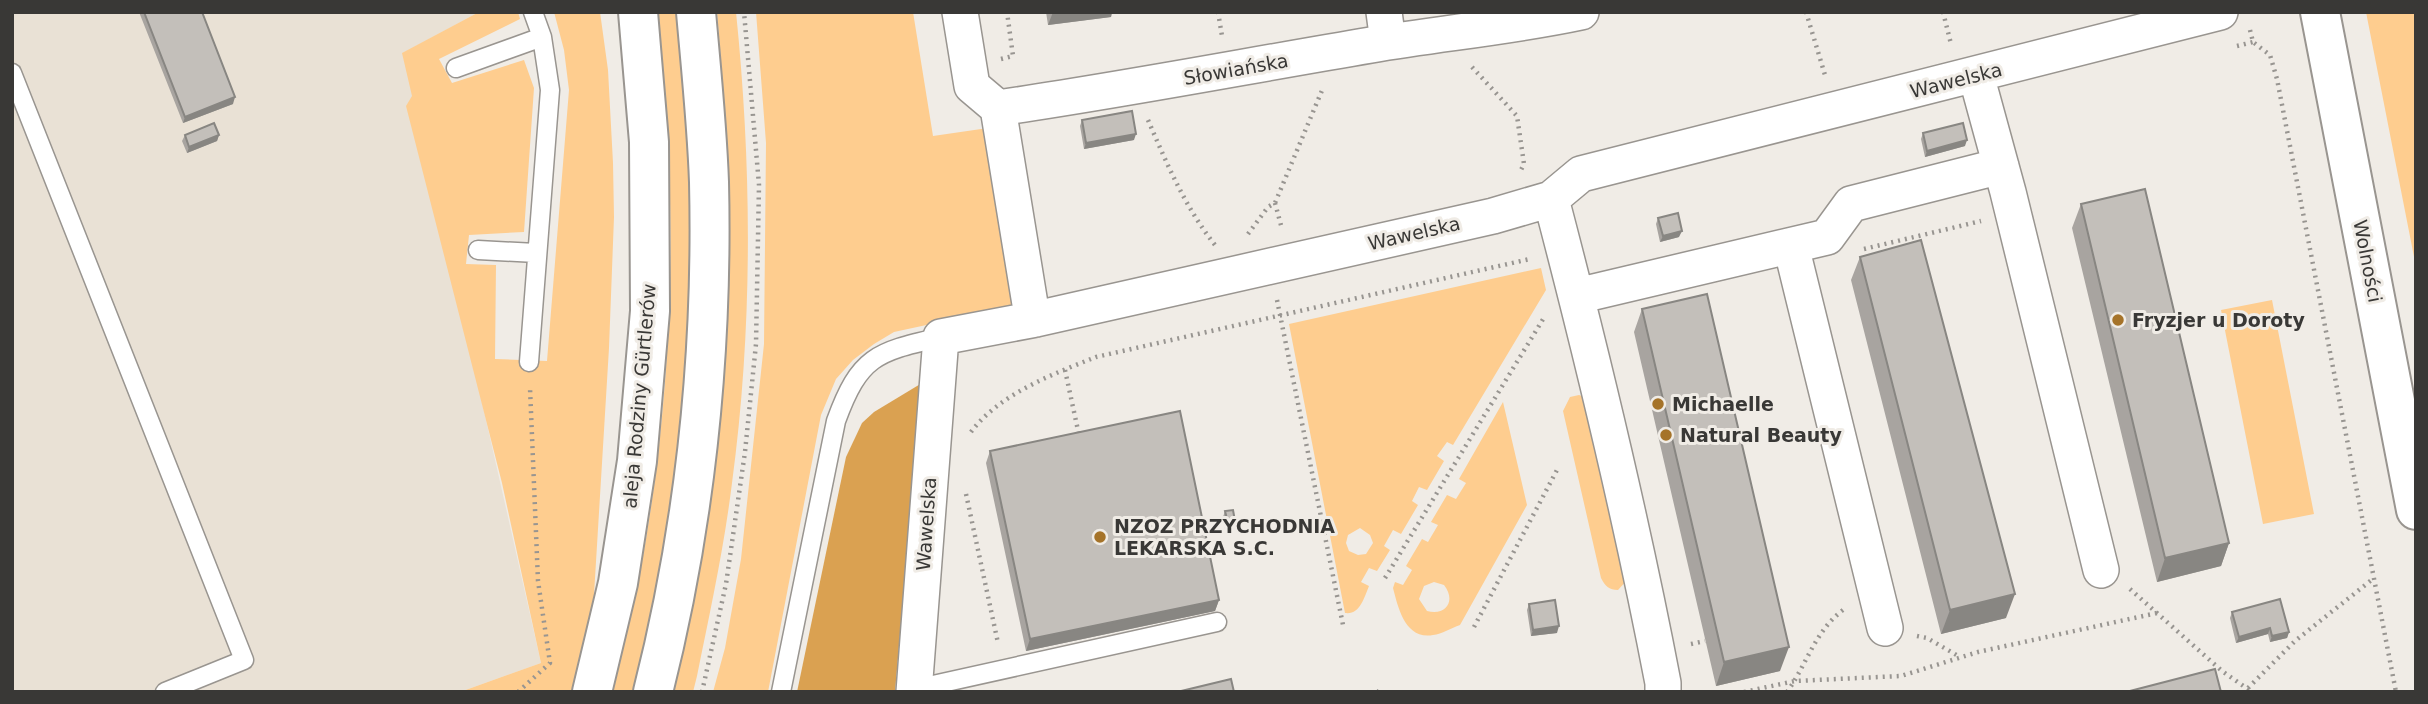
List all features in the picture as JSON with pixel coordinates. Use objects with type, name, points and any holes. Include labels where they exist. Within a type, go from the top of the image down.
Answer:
[{"type":"street","name":"aleja Rodziny Gürtlerów","points":[[592,692],[618,583],[637,461],[650,311],[649,142],[638,12]]},
{"type":"street","points":[[653,692],[676,593],[698,450],[708,305],[709,180],[696,12]]},
{"type":"street","points":[[960,12],[972,86],[998,108],[1030,304],[1036,319]]},
{"type":"street","name":"Słowiańska","points":[[998,108],[1340,50],[1386,27],[1484,31],[1581,12]]},
{"type":"street","name":"Wolności","points":[[2320,12],[2416,510]]},
{"type":"street","name":"Wawelska","points":[[914,691],[942,337],[1036,319],[1505,212],[1551,199],[1581,174],[1976,75],[2235,17]]},
{"type":"street","points":[[1976,75],[2101,570]]},
{"type":"street","points":[[1577,296],[1827,237],[1851,204],[2001,166]]},
{"type":"street","points":[[1551,199],[1577,296],[1650,615],[1663,692]]},
{"type":"street","points":[[1791,246],[1875,585],[1896,631]]},
{"type":"lane","points":[[529,362],[550,90],[542,37],[533,12]]},
{"type":"lane","points":[[456,68],[542,37]]},
{"type":"lane","points":[[12,73],[244,660],[165,692]]},
{"type":"lane","points":[[478,250],[536,253]]},
{"type":"lane","points":[[781,692],[836,421],[846,393],[865,366],[890,349],[942,337]]},
{"type":"lane","points":[[914,691],[1217,622]]},
{"type":"path","points":[[1218,12],[1222,37]]},
{"type":"path","points":[[1806,12],[1814,37]]},
{"type":"path","points":[[2235,17],[2253,42],[2270,55],[2277,79],[2396,692]]},
{"type":"path","points":[[2226,48],[2253,42]]},
{"type":"path","points":[[1245,238],[1268,207],[1275,203],[1340,50]]},
{"type":"path","points":[[1480,75],[1517,116],[1524,164],[1516,181],[1498,190],[1505,212]]},
{"type":"path","points":[[1133,87],[1172,175],[1197,223],[1219,250]]},
{"type":"path","points":[[1275,203],[1280,220]]},
{"type":"path","points":[[1851,252],[2013,214]]},
{"type":"path","points":[[965,439],[981,419],[1034,382],[1096,357],[1564,251]]},
{"type":"path","points":[[1270,265],[1343,625]]},
{"type":"path","points":[[1385,578],[1550,308],[1577,296]]},
{"type":"path","points":[[518,692],[550,663],[538,581],[529,362]]},
{"type":"path","points":[[1065,370],[1080,443]]},
{"type":"path","points":[[1474,627],[1557,470]]},
{"type":"path","points":[[964,482],[1004,670]]},
{"type":"path","points":[[2133,591],[2222,671],[2250,690],[2295,641],[2374,578]]},
{"type":"path","points":[[1787,692],[1814,640],[1838,614],[1875,585]]},
{"type":"path","points":[[1744,692],[1795,681],[1901,676],[1960,657],[2158,612]]},
{"type":"path","points":[[1896,631],[1927,638],[1960,657]]},
{"type":"shaded area","points":[[12,12],[479,12],[403,53],[541,663],[460,692],[12,692]]},
{"type":"shaded area","points":[[479,12],[518,12],[520,19],[439,59],[452,83],[524,60],[534,88],[524,232],[469,235],[466,264],[496,265],[495,359],[547,361],[569,90],[564,50],[554,12],[600,12],[608,70],[613,163],[614,217],[609,348],[593,611],[574,692],[460,692],[541,663],[502,483],[406,106],[412,96],[402,53]]},
{"type":"shaded area","points":[[658,12],[679,12],[691,176],[688,362],[681,441],[655,602],[636,692],[613,692],[638,583],[652,498],[667,360],[670,290],[669,151]]},
{"type":"shaded area","points":[[717,12],[736,12],[741,71],[748,247],[744,366],[729,507],[697,676],[693,692],[673,692],[694,595],[711,496],[726,348],[728,191]]},
{"type":"shaded area","points":[[756,12],[913,12],[933,136],[988,128],[1019,305],[894,332],[853,360],[836,379],[821,415],[768,692],[713,692],[725,648],[741,559],[764,344],[766,143]]},
{"type":"shaded area","points":[[2366,12],[2416,12],[2416,267]]},
{"type":"shaded area","points":[[1541,268],[1546,290],[1453,445],[1447,442],[1437,456],[1444,461],[1427,490],[1419,487],[1412,501],[1418,505],[1401,534],[1393,530],[1384,546],[1390,550],[1377,571],[1369,568],[1361,582],[1369,586],[1365,596],[1361,605],[1350,613],[1345,613],[1289,324]],"holes":[[[1360,528],[1370,535],[1373,543],[1366,554],[1358,555],[1349,551],[1346,543],[1348,535]]]},
{"type":"shaded area","points":[[2272,300],[2314,514],[2263,524],[2221,310]]},
{"type":"shaded area","points":[[922,383],[895,692],[797,692],[846,457],[862,423],[874,412]]},
{"type":"shaded area","points":[[1570,397],[1585,397],[1628,579],[1618,590],[1608,587],[1601,578],[1563,411]]},
{"type":"shaded area","points":[[1503,402],[1527,505],[1460,625],[1436,634],[1423,635],[1409,627],[1404,620],[1393,588],[1395,582],[1403,585],[1412,570],[1406,566],[1422,539],[1428,542],[1438,525],[1431,522],[1447,495],[1456,499],[1466,483],[1459,479]],"holes":[[[1434,582],[1444,585],[1449,596],[1448,606],[1440,611],[1427,611],[1419,599],[1424,586]]]},
{"type":"building","points":[[144,12],[202,12],[235,97],[185,117]]},
{"type":"building","points":[[1132,111],[1136,134],[1086,143],[1082,120]]},
{"type":"building","points":[[214,123],[219,135],[189,147],[185,135]]},
{"type":"building","points":[[1963,123],[1967,140],[1927,151],[1923,133]]},
{"type":"building","points":[[2145,189],[2229,543],[2165,558],[2081,204]]},
{"type":"building","points":[[1678,213],[1682,231],[1663,236],[1658,218]]},
{"type":"building","points":[[1921,240],[2015,594],[1950,610],[1860,257]]},
{"type":"building","points":[[1707,294],[1789,647],[1724,662],[1642,309]]},
{"type":"building","name":"NZOZ PRZYCHODNIA LEKARSKA S.C.","points":[[1180,411],[1219,600],[1030,639],[990,451]]},
{"type":"building","points":[[1233,510],[1235,521],[1228,523],[1225,511]]},
{"type":"building","points":[[2280,599],[2289,632],[2272,636],[2270,628],[2239,637],[2232,612]]},
{"type":"building","points":[[1555,600],[1559,626],[1533,630],[1529,604]]},
{"type":"building","points":[[2215,669],[2221,692],[2126,692]]},
{"type":"building","points":[[1231,679],[1234,692],[1177,692]]},
{"type":"place","name":"Fryzjer u Doroty","points":[[2118,320]]},
{"type":"place","name":"Michaelle","points":[[1658,404]]},
{"type":"place","name":"Natural Beauty","points":[[1666,435]]},
{"type":"place","name":"NZOZ PRZYCHODNIA LEKARSKA S.C.","points":[[1100,537]]}]
